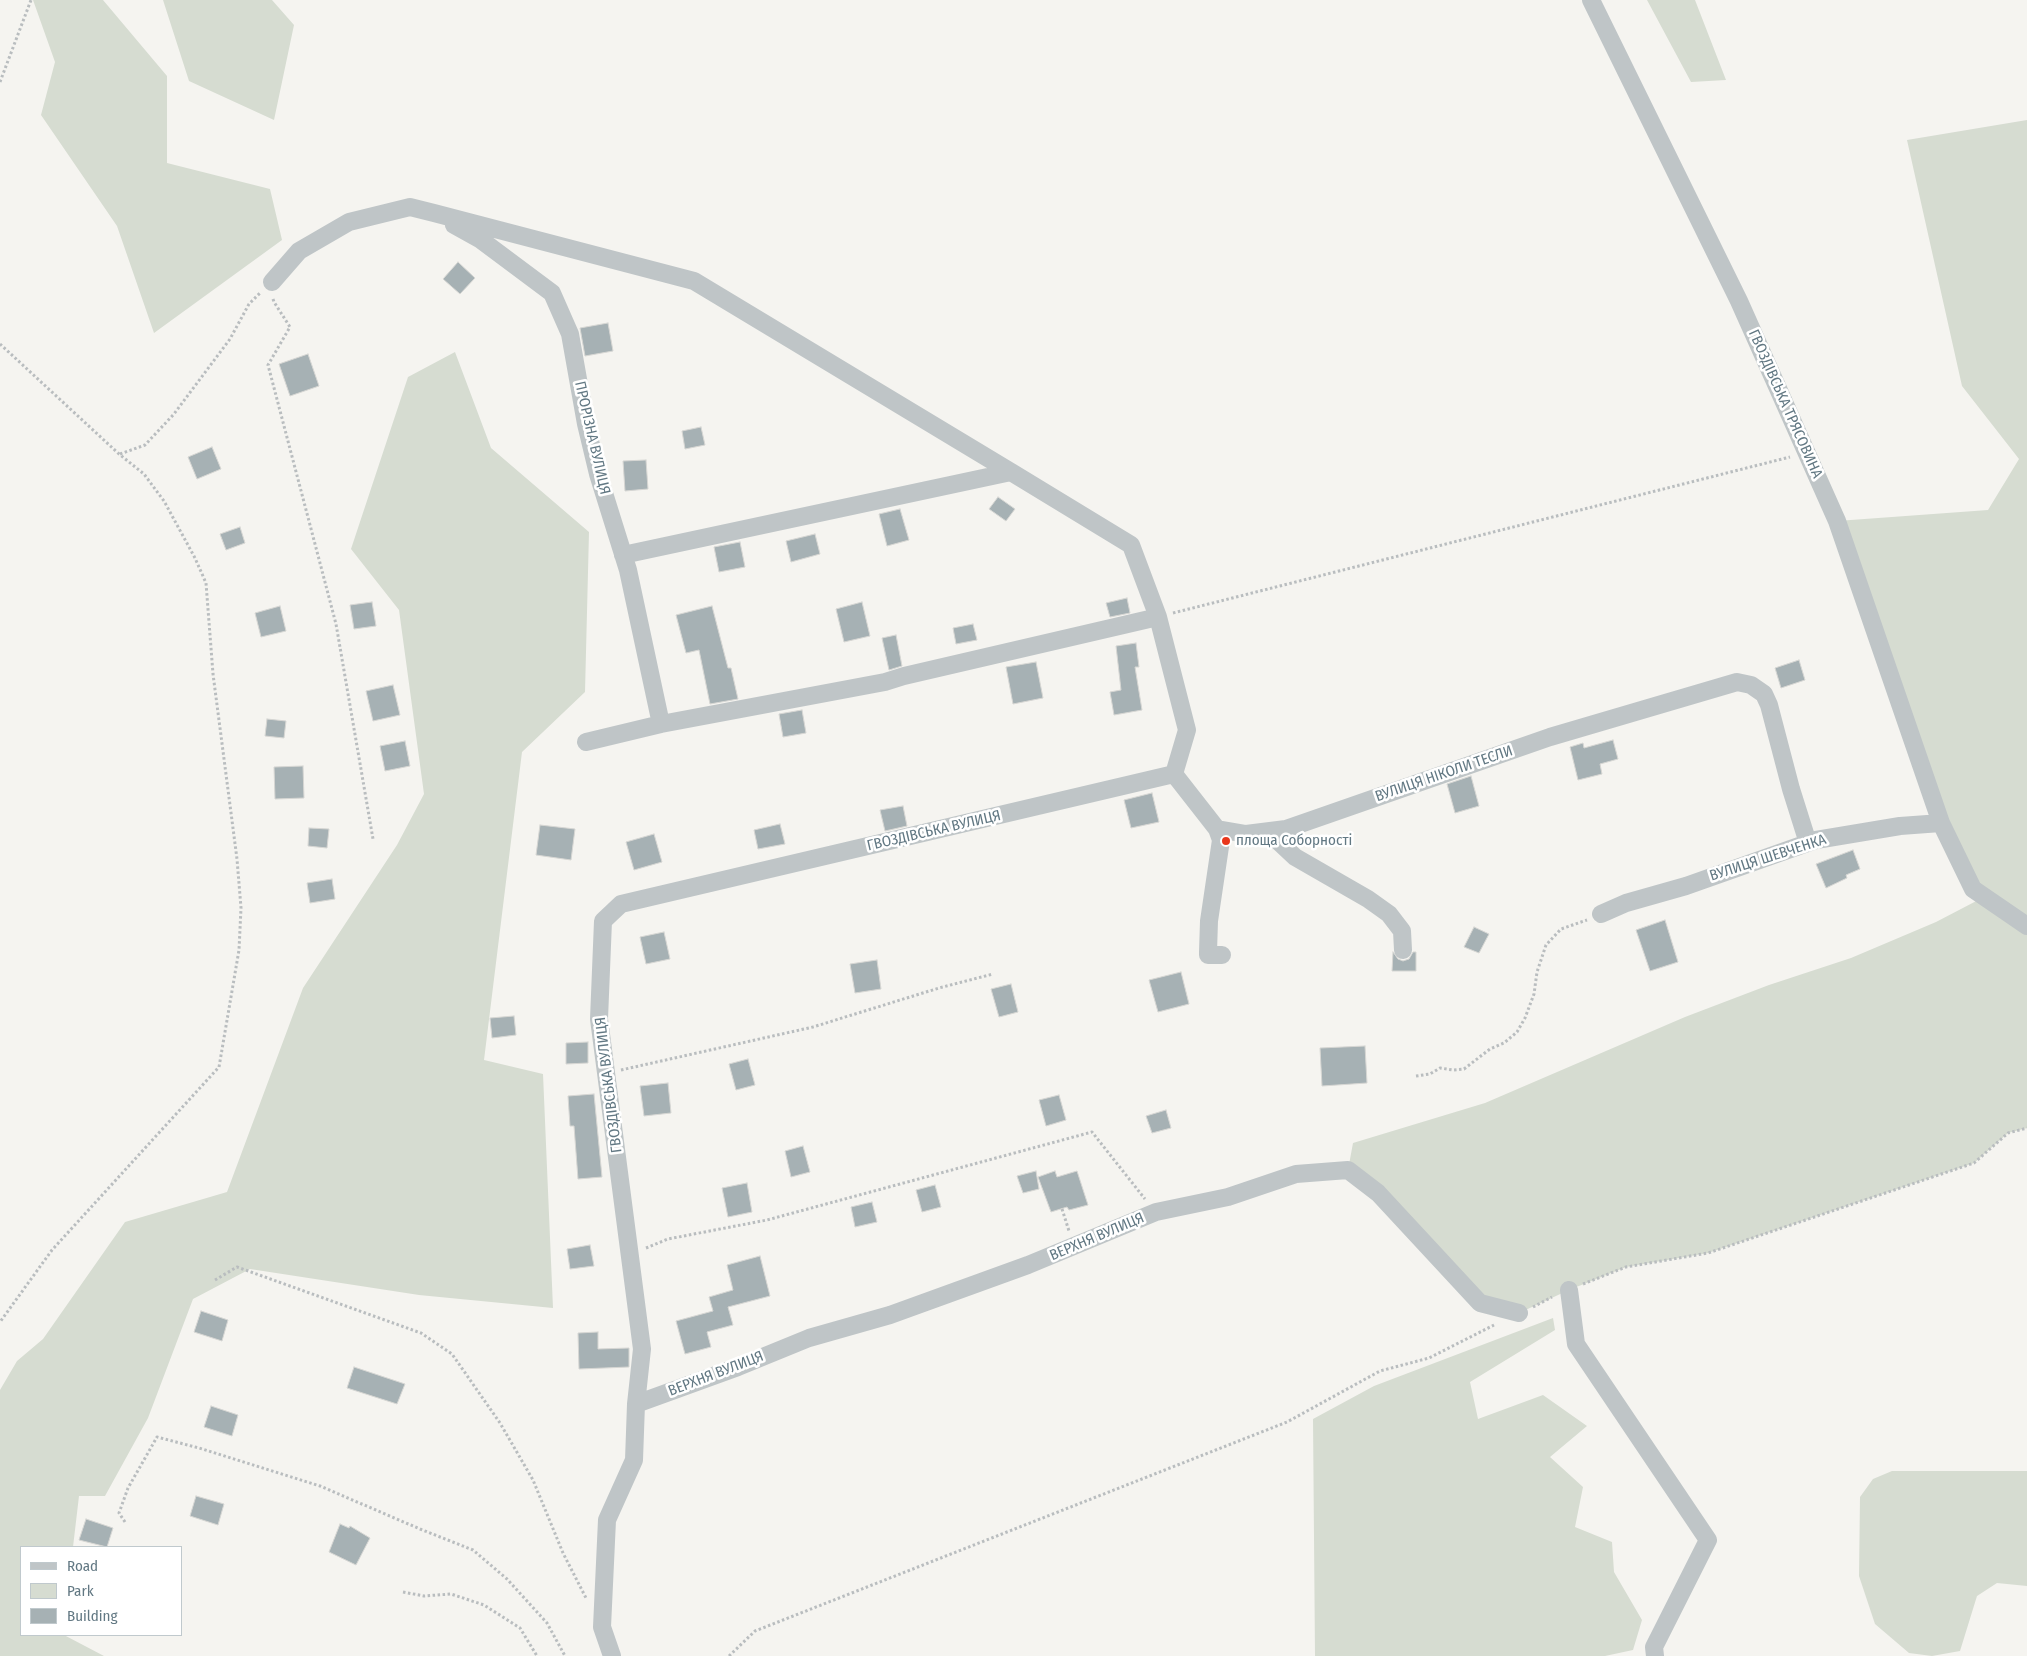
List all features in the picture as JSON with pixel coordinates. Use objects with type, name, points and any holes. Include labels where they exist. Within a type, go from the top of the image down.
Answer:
[{"type":"street","name":"ГВОЗДІВСЬКА ТРЯСОВИНА","points":[[1591,0],[1739,302],[1837,521],[1941,823],[1973,889],[2027,926]]},
{"type":"street","points":[[272,282],[299,251],[349,222],[410,207],[694,281],[1131,545],[1158,617],[1187,730],[1174,772],[1217,829],[1222,840],[1210,921],[1215,954]]},
{"type":"street","name":"ПРОРІЗНА ВУЛИЦЯ","points":[[434,213],[481,240],[552,293],[570,334],[586,424],[598,474],[624,555],[661,724]]},
{"type":"street","points":[[624,555],[1011,472]]},
{"type":"street","points":[[586,742],[661,724],[885,682],[914,673],[1158,617]]},
{"type":"street","name":"ВУЛИЦЯ НІКОЛИ ТЕСЛИ","points":[[1217,829],[1246,834],[1286,830],[1550,737],[1737,682],[1751,685],[1764,694],[1769,705],[1791,789],[1808,843]]},
{"type":"street","name":"ГВОЗДІВСЬКА ВУЛИЦЯ","points":[[612,1656],[602,1627],[607,1520],[634,1460],[636,1404],[642,1349],[599,1019],[603,921],[621,904],[1174,772]]},
{"type":"street","name":"ВУЛИЦЯ ШЕВЧЕНКА","points":[[1601,914],[1626,903],[1686,886],[1816,840],[1900,826],[1941,823]]},
{"type":"street","points":[[1265,832],[1295,857],[1368,899],[1389,914],[1402,932],[1403,950]]},
{"type":"street","name":"ВЕРХНЯ ВУЛИЦЯ","points":[[636,1404],[738,1367],[809,1338],[890,1315],[1028,1265],[1156,1212],[1228,1197],[1296,1174],[1348,1170],[1378,1193],[1480,1303],[1519,1313]]},
{"type":"street","points":[[1568,1290],[1576,1344],[1708,1540],[1654,1647],[1655,1656]]},
{"type":"path","points":[[0,82],[31,0]]},
{"type":"path","points":[[119,454],[145,445],[174,414],[230,339],[249,304],[272,282]]},
{"type":"path","points":[[272,282],[274,302],[290,327],[268,365],[336,624],[373,839]]},
{"type":"path","points":[[0,344],[119,454],[144,474],[164,501],[195,558],[206,583],[213,674],[242,908],[239,950],[219,1067],[52,1250],[0,1322]]},
{"type":"path","points":[[1158,617],[1806,453]]},
{"type":"path","points":[[1416,1076],[1430,1074],[1440,1068],[1464,1069],[1490,1049],[1504,1043],[1518,1032],[1534,994],[1537,972],[1546,945],[1561,929],[1601,914]]},
{"type":"path","points":[[606,1073],[813,1027],[939,988],[993,974]]},
{"type":"path","points":[[729,1656],[755,1630],[1287,1422],[1380,1371],[1429,1358],[1568,1290],[1626,1267],[1708,1253],[1974,1163],[2008,1133],[2027,1128]]},
{"type":"path","points":[[629,1254],[668,1239],[767,1220],[1092,1132],[1156,1212]]},
{"type":"path","points":[[1062,1208],[1074,1246]]},
{"type":"path","points":[[215,1280],[237,1267],[421,1333],[452,1354],[495,1416],[533,1480],[563,1553],[602,1627]]},
{"type":"path","points":[[125,1522],[119,1513],[128,1488],[157,1437],[199,1448],[320,1486],[473,1550],[507,1579],[547,1623],[565,1656]]},
{"type":"path","points":[[403,1592],[424,1596],[451,1594],[484,1605],[520,1628],[537,1656]]},
{"type":"green space","points":[[33,0],[103,0],[167,76],[167,163],[270,189],[282,240],[154,333],[117,226],[41,115],[55,62]]},
{"type":"green space","points":[[163,0],[272,0],[294,25],[274,120],[189,81]]},
{"type":"green space","points":[[1647,0],[1695,0],[1726,80],[1691,82]]},
{"type":"green space","points":[[2027,120],[2027,1128],[2008,1133],[1974,1163],[1708,1253],[1626,1267],[1519,1313],[1480,1303],[1348,1170],[1353,1143],[1485,1103],[1685,1017],[1769,985],[1851,958],[1936,922],[1984,897],[1973,889],[1837,521],[1988,510],[2019,459],[1962,386],[1907,140]]},
{"type":"green space","points":[[455,352],[491,448],[589,532],[585,692],[522,752],[484,1060],[543,1074],[553,1308],[419,1295],[250,1269],[193,1299],[148,1418],[105,1496],[79,1496],[73,1546],[20,1546],[20,1636],[66,1636],[104,1656],[0,1656],[0,1390],[17,1361],[43,1339],[125,1222],[227,1192],[303,988],[397,845],[424,794],[399,610],[351,549],[408,377]]},
{"type":"green space","points":[[1553,1318],[1555,1330],[1470,1382],[1478,1419],[1543,1395],[1587,1426],[1550,1457],[1583,1487],[1575,1527],[1612,1542],[1614,1572],[1642,1620],[1633,1650],[1605,1656],[1315,1656],[1313,1419],[1374,1386]]},
{"type":"green space","points":[[1892,1471],[2027,1471],[2027,1586],[1997,1583],[1977,1596],[1960,1651],[1932,1656],[1909,1653],[1875,1624],[1859,1576],[1860,1497],[1873,1479]]},
{"type":"building","points":[[458,262],[475,278],[460,294],[443,279]]},
{"type":"building","points":[[608,323],[613,351],[585,356],[580,328]]},
{"type":"building","points":[[308,354],[319,386],[290,396],[279,364]]},
{"type":"building","points":[[701,427],[705,445],[685,449],[682,431]]},
{"type":"building","points":[[212,447],[221,469],[197,479],[188,457]]},
{"type":"building","points":[[646,460],[648,489],[625,491],[623,461]]},
{"type":"building","points":[[998,497],[1015,509],[1006,521],[989,509]]},
{"type":"building","points":[[900,509],[909,540],[887,546],[879,514]]},
{"type":"building","points":[[240,527],[245,543],[226,550],[220,534]]},
{"type":"building","points":[[815,534],[820,554],[791,562],[786,541]]},
{"type":"building","points":[[740,542],[745,567],[719,572],[714,547]]},
{"type":"building","points":[[1127,598],[1130,613],[1110,617],[1106,603]]},
{"type":"building","points":[[372,602],[376,626],[354,629],[350,605]]},
{"type":"building","points":[[862,602],[870,636],[844,642],[836,609]]},
{"type":"building","points":[[280,606],[286,631],[261,637],[255,613]]},
{"type":"building","points":[[712,606],[728,668],[731,668],[738,699],[710,704],[699,650],[686,653],[676,615]]},
{"type":"building","points":[[973,624],[977,640],[956,644],[953,628]]},
{"type":"building","points":[[896,635],[902,666],[889,670],[882,638]]},
{"type":"building","points":[[1136,643],[1139,667],[1135,667],[1142,710],[1114,715],[1110,692],[1121,690],[1116,646]]},
{"type":"building","points":[[1799,660],[1805,680],[1781,688],[1775,668]]},
{"type":"building","points":[[1036,662],[1043,698],[1013,704],[1006,667]]},
{"type":"building","points":[[393,685],[400,715],[373,721],[366,691]]},
{"type":"building","points":[[802,710],[806,733],[783,737],[779,714]]},
{"type":"building","points":[[267,719],[286,721],[284,738],[265,736]]},
{"type":"building","points":[[1613,740],[1618,759],[1600,764],[1602,774],[1578,780],[1570,747],[1583,743],[1584,748]]},
{"type":"building","points":[[405,741],[410,766],[385,771],[380,746]]},
{"type":"building","points":[[303,766],[304,798],[275,799],[274,767]]},
{"type":"building","points":[[1471,776],[1479,806],[1455,813],[1447,784]]},
{"type":"building","points":[[1152,793],[1159,822],[1131,828],[1124,800]]},
{"type":"building","points":[[903,806],[907,826],[885,831],[880,810]]},
{"type":"building","points":[[780,824],[785,844],[758,849],[754,830]]},
{"type":"building","points":[[540,825],[575,829],[571,860],[536,855]]},
{"type":"building","points":[[309,828],[329,829],[327,848],[308,846]]},
{"type":"building","points":[[654,834],[662,862],[634,870],[626,842]]},
{"type":"building","points":[[1853,850],[1860,869],[1846,875],[1847,878],[1826,888],[1816,864]]},
{"type":"building","points":[[332,879],[335,899],[310,903],[307,883]]},
{"type":"building","points":[[1665,920],[1678,962],[1650,971],[1636,930]]},
{"type":"building","points":[[1474,927],[1489,934],[1479,953],[1464,947]]},
{"type":"building","points":[[664,932],[670,959],[646,964],[640,937]]},
{"type":"building","points":[[1393,952],[1398,959],[1403,961],[1409,959],[1413,952],[1416,952],[1416,971],[1392,971]]},
{"type":"building","points":[[877,960],[881,989],[855,993],[850,964]]},
{"type":"building","points":[[1181,972],[1189,1004],[1158,1012],[1149,980]]},
{"type":"building","points":[[1011,984],[1018,1012],[999,1017],[991,989]]},
{"type":"building","points":[[514,1016],[516,1035],[492,1038],[490,1018]]},
{"type":"building","points":[[588,1042],[588,1063],[566,1064],[566,1043]]},
{"type":"building","points":[[1365,1046],[1367,1083],[1322,1086],[1320,1048]]},
{"type":"building","points":[[748,1059],[755,1085],[736,1090],[729,1064]]},
{"type":"building","points":[[668,1083],[671,1113],[644,1116],[640,1086]]},
{"type":"building","points":[[594,1094],[602,1177],[578,1179],[574,1126],[570,1126],[568,1096]]},
{"type":"building","points":[[1059,1095],[1066,1120],[1046,1126],[1039,1100]]},
{"type":"building","points":[[1166,1110],[1171,1128],[1152,1133],[1146,1116]]},
{"type":"building","points":[[803,1146],[810,1172],[791,1177],[785,1151]]},
{"type":"building","points":[[1036,1171],[1039,1189],[1023,1193],[1017,1176]]},
{"type":"building","points":[[1055,1171],[1057,1177],[1077,1171],[1088,1205],[1069,1210],[1067,1207],[1051,1212],[1038,1177]]},
{"type":"building","points":[[747,1183],[752,1212],[728,1217],[722,1188]]},
{"type":"building","points":[[935,1185],[941,1207],[922,1212],[916,1190]]},
{"type":"building","points":[[872,1202],[877,1222],[855,1227],[851,1207]]},
{"type":"building","points":[[590,1245],[594,1266],[570,1269],[567,1249]]},
{"type":"building","points":[[760,1256],[770,1296],[728,1307],[733,1325],[707,1332],[711,1347],[685,1354],[676,1321],[713,1311],[709,1297],[733,1290],[727,1265]]},
{"type":"building","points":[[201,1311],[228,1320],[222,1341],[194,1332]]},
{"type":"building","points":[[598,1332],[598,1349],[629,1348],[629,1367],[579,1369],[578,1333]]},
{"type":"building","points":[[354,1367],[405,1384],[397,1404],[347,1388]]},
{"type":"building","points":[[211,1406],[238,1415],[232,1436],[204,1427]]},
{"type":"building","points":[[196,1496],[224,1504],[218,1525],[190,1516]]},
{"type":"building","points":[[86,1519],[113,1528],[107,1546],[79,1540]]},
{"type":"building","points":[[340,1524],[349,1528],[350,1526],[370,1538],[356,1565],[329,1552]]},
{"type":"place","name":"площа Соборності","points":[[1226,841]]}]
